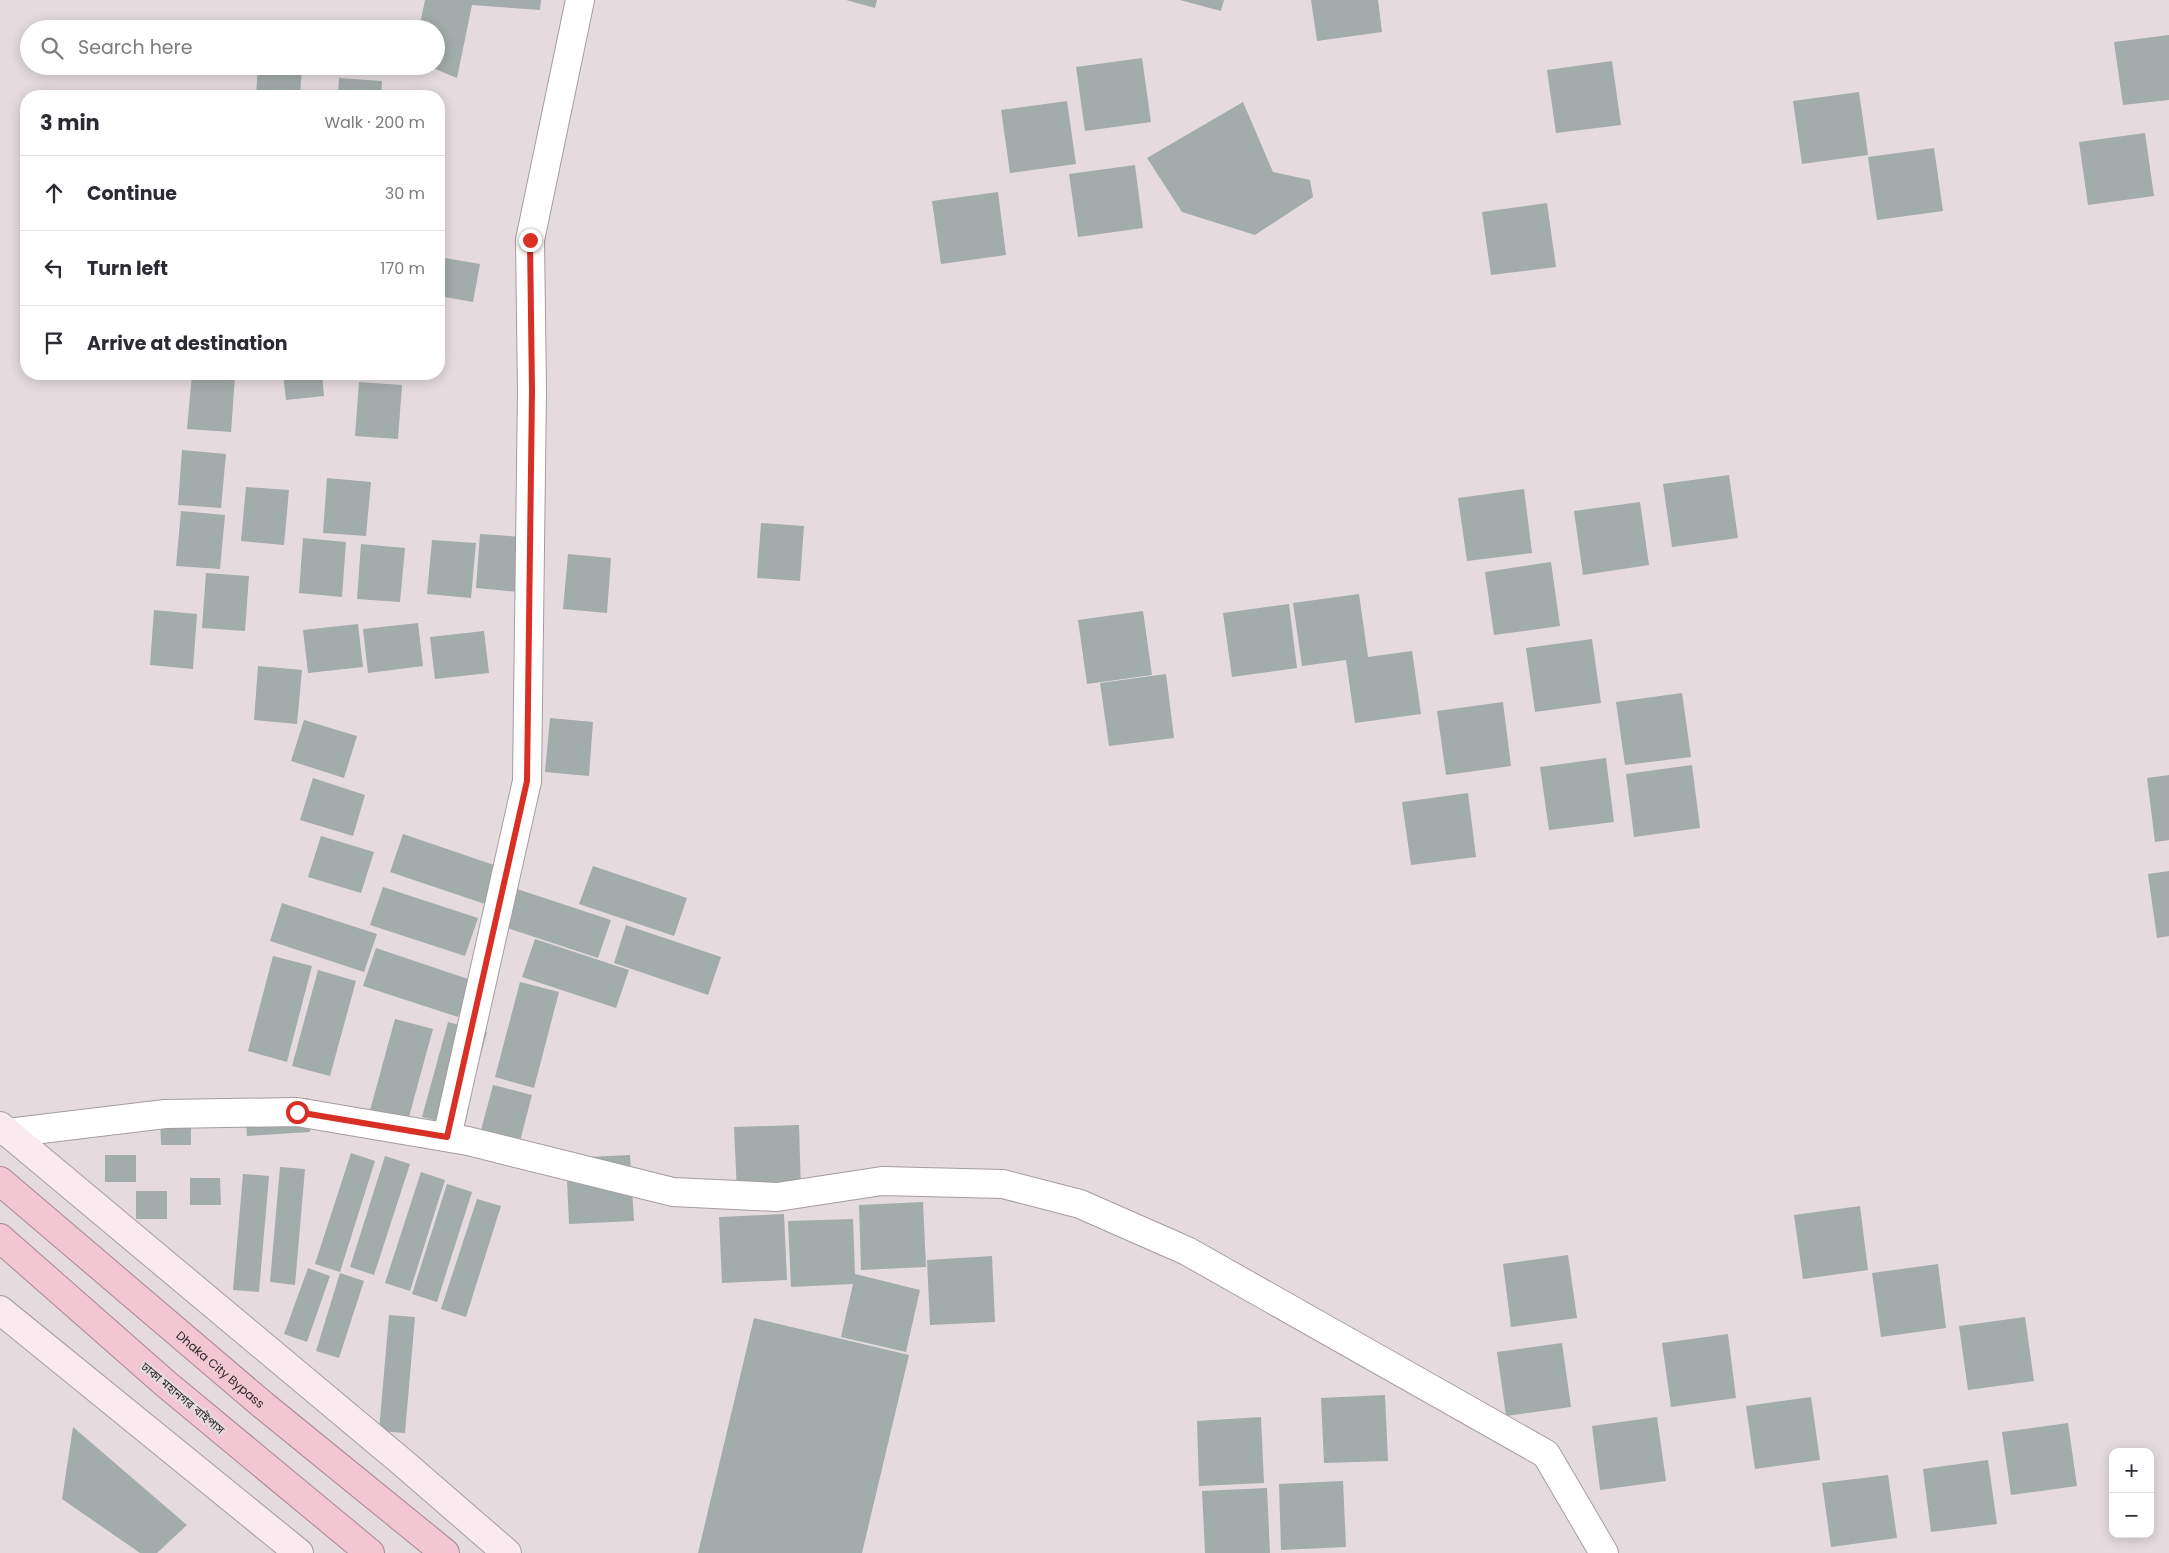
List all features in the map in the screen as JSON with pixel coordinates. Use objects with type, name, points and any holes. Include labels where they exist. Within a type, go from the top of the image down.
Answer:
[{"type":"highway","name":"Dhaka City Bypass","points":[[0,1181],[263,1405],[445,1553]]},
{"type":"highway","name":"ঢাকা মহানগর বাইপাস","points":[[0,1238],[166,1384],[370,1553]]},
{"type":"main road","points":[[4,1129],[402,1462],[507,1553]]},
{"type":"main road","points":[[0,1310],[299,1553]]},
{"type":"street","points":[[447,1137],[527,781],[532,391],[530,240],[580,0]]},
{"type":"street","points":[[4,1129],[165,1114],[297,1112],[447,1137],[673,1192],[777,1197],[882,1180],[1003,1184],[1080,1204],[1187,1251],[1546,1454],[1604,1553]]},
{"type":"building","points":[[425,0],[541,0],[540,10],[472,5],[457,78],[445,73],[445,20],[421,20]]},
{"type":"building","points":[[846,0],[877,0],[875,8]]},
{"type":"building","points":[[1180,0],[1224,0],[1221,11]]},
{"type":"building","points":[[1311,0],[1378,0],[1382,32],[1317,41]]},
{"type":"building","points":[[2169,35],[2169,100],[2123,105],[2114,42]]},
{"type":"building","points":[[1142,58],[1151,122],[1085,131],[1076,67]]},
{"type":"building","points":[[1612,61],[1621,125],[1556,133],[1547,70]]},
{"type":"building","points":[[257,75],[301,75],[300,90],[256,90]]},
{"type":"building","points":[[339,78],[382,81],[381,90],[338,90]]},
{"type":"building","points":[[1859,92],[1868,155],[1802,164],[1793,101]]},
{"type":"building","points":[[1067,101],[1076,164],[1010,173],[1001,110]]},
{"type":"building","points":[[1243,102],[1273,172],[1310,180],[1313,197],[1255,235],[1182,212],[1147,158]]},
{"type":"building","points":[[2145,133],[2154,196],[2088,205],[2079,142]]},
{"type":"building","points":[[1934,148],[1943,211],[1877,220],[1868,157]]},
{"type":"building","points":[[1135,165],[1143,228],[1078,237],[1069,174]]},
{"type":"building","points":[[998,192],[1006,255],[941,264],[932,201]]},
{"type":"building","points":[[1547,203],[1556,267],[1491,275],[1482,212]]},
{"type":"building","points":[[445,258],[480,264],[473,302],[445,297]]},
{"type":"building","points":[[191,380],[235,380],[231,432],[187,429]]},
{"type":"building","points":[[284,380],[323,380],[324,396],[286,400]]},
{"type":"building","points":[[359,382],[402,385],[398,439],[355,436]]},
{"type":"building","points":[[182,450],[226,454],[221,508],[178,505]]},
{"type":"building","points":[[1729,475],[1738,538],[1672,547],[1663,484]]},
{"type":"building","points":[[327,478],[371,482],[366,536],[323,533]]},
{"type":"building","points":[[246,487],[289,490],[284,545],[241,541]]},
{"type":"building","points":[[1524,489],[1532,553],[1467,561],[1458,498]]},
{"type":"building","points":[[1640,502],[1649,565],[1583,575],[1574,511]]},
{"type":"building","points":[[181,511],[225,515],[220,569],[176,566]]},
{"type":"building","points":[[761,523],[804,526],[800,581],[757,578]]},
{"type":"building","points":[[480,534],[523,537],[519,592],[476,588]]},
{"type":"building","points":[[303,538],[346,542],[342,597],[299,593]]},
{"type":"building","points":[[432,540],[476,543],[471,598],[427,594]]},
{"type":"building","points":[[361,544],[405,548],[400,602],[357,599]]},
{"type":"building","points":[[568,554],[611,558],[607,613],[563,609]]},
{"type":"building","points":[[1551,562],[1560,626],[1494,635],[1485,572]]},
{"type":"building","points":[[206,573],[249,576],[245,631],[202,628]]},
{"type":"building","points":[[1359,594],[1368,657],[1412,651],[1421,714],[1355,723],[1346,660],[1302,666],[1293,603]]},
{"type":"building","points":[[1289,604],[1297,668],[1232,677],[1223,613]]},
{"type":"building","points":[[154,610],[197,614],[193,669],[150,665]]},
{"type":"building","points":[[1143,611],[1152,675],[1087,684],[1078,620]]},
{"type":"building","points":[[418,623],[423,666],[368,673],[363,629]]},
{"type":"building","points":[[358,624],[363,667],[308,673],[303,630]]},
{"type":"building","points":[[484,631],[489,673],[435,679],[430,637]]},
{"type":"building","points":[[1592,639],[1601,703],[1535,712],[1526,648]]},
{"type":"building","points":[[258,666],[302,670],[297,724],[254,720]]},
{"type":"building","points":[[1166,674],[1174,738],[1109,746],[1100,683]]},
{"type":"building","points":[[1682,693],[1691,757],[1625,765],[1616,702]]},
{"type":"building","points":[[1503,702],[1511,766],[1446,775],[1437,711]]},
{"type":"building","points":[[550,718],[593,722],[589,776],[545,772]]},
{"type":"building","points":[[304,720],[357,736],[344,778],[291,761]]},
{"type":"building","points":[[1606,758],[1614,822],[1549,830],[1540,767]]},
{"type":"building","points":[[1692,765],[1700,828],[1634,837],[1626,774]]},
{"type":"building","points":[[2169,775],[2169,840],[2155,842],[2147,778]]},
{"type":"building","points":[[313,778],[365,795],[353,836],[300,820]]},
{"type":"building","points":[[1468,793],[1476,857],[1411,865],[1402,802]]},
{"type":"building","points":[[403,834],[497,866],[485,904],[390,872]]},
{"type":"building","points":[[321,836],[374,852],[361,893],[308,877]]},
{"type":"building","points":[[593,866],[687,898],[674,936],[579,904]]},
{"type":"building","points":[[2169,871],[2169,936],[2157,938],[2148,874]]},
{"type":"building","points":[[383,887],[478,918],[465,956],[370,925]]},
{"type":"building","points":[[517,889],[611,920],[598,958],[504,927]]},
{"type":"building","points":[[282,903],[377,934],[364,972],[270,941]]},
{"type":"building","points":[[626,925],[721,957],[708,995],[614,963]]},
{"type":"building","points":[[535,939],[629,970],[616,1008],[522,977]]},
{"type":"building","points":[[376,948],[471,980],[458,1017],[363,986]]},
{"type":"building","points":[[273,956],[312,966],[287,1062],[248,1051]]},
{"type":"building","points":[[318,970],[356,981],[330,1076],[292,1066]]},
{"type":"building","points":[[520,982],[559,992],[534,1088],[495,1077]]},
{"type":"building","points":[[395,1019],[433,1029],[407,1124],[369,1114]]},
{"type":"building","points":[[448,1022],[487,1032],[461,1127],[422,1117]]},
{"type":"building","points":[[493,1085],[532,1095],[520,1141],[481,1130]]},
{"type":"building","points":[[308,1098],[310,1132],[247,1136],[245,1102]]},
{"type":"building","points":[[160,1117],[191,1117],[191,1145],[161,1145]]},
{"type":"building","points":[[799,1125],[801,1191],[737,1193],[734,1127]]},
{"type":"building","points":[[351,1153],[375,1161],[340,1272],[315,1264]]},
{"type":"building","points":[[105,1155],[136,1155],[136,1182],[105,1182]]},
{"type":"building","points":[[630,1155],[634,1221],[569,1224],[566,1158]]},
{"type":"building","points":[[385,1156],[410,1164],[374,1275],[350,1267]]},
{"type":"building","points":[[280,1167],[305,1169],[295,1285],[270,1282]]},
{"type":"building","points":[[421,1172],[445,1180],[410,1291],[385,1283]]},
{"type":"building","points":[[243,1174],[269,1176],[259,1292],[233,1290]]},
{"type":"building","points":[[190,1178],[220,1178],[221,1205],[190,1205]]},
{"type":"building","points":[[447,1184],[472,1192],[437,1302],[412,1294]]},
{"type":"building","points":[[136,1191],[167,1191],[167,1219],[136,1219]]},
{"type":"building","points":[[477,1199],[501,1206],[466,1317],[441,1309]]},
{"type":"building","points":[[923,1202],[926,1267],[861,1270],[859,1205]]},
{"type":"building","points":[[1860,1206],[1868,1270],[1803,1279],[1794,1215]]},
{"type":"building","points":[[784,1214],[787,1280],[722,1283],[719,1217]]},
{"type":"building","points":[[853,1219],[855,1274],[920,1290],[906,1352],[841,1337],[853,1284],[791,1287],[788,1221]]},
{"type":"building","points":[[1568,1255],[1577,1318],[1511,1327],[1503,1264]]},
{"type":"building","points":[[992,1256],[995,1322],[930,1325],[927,1260]]},
{"type":"building","points":[[1938,1264],[1946,1328],[1881,1337],[1872,1273]]},
{"type":"building","points":[[308,1268],[330,1276],[307,1342],[284,1334]]},
{"type":"building","points":[[340,1273],[364,1281],[339,1358],[316,1351]]},
{"type":"building","points":[[389,1315],[415,1317],[405,1433],[379,1431]]},
{"type":"building","points":[[2025,1317],[2034,1381],[1968,1390],[1959,1326]]},
{"type":"building","points":[[754,1318],[909,1355],[862,1553],[698,1553]]},
{"type":"building","points":[[1728,1334],[1736,1398],[1671,1407],[1662,1343]]},
{"type":"building","points":[[1562,1343],[1571,1407],[1506,1416],[1497,1352]]},
{"type":"building","points":[[1385,1395],[1388,1461],[1324,1463],[1321,1398]]},
{"type":"building","points":[[1811,1397],[1820,1460],[1755,1469],[1746,1406]]},
{"type":"building","points":[[1261,1417],[1264,1483],[1199,1486],[1197,1421]]},
{"type":"building","points":[[1657,1417],[1666,1481],[1600,1490],[1592,1426]]},
{"type":"building","points":[[2068,1423],[2077,1486],[2011,1495],[2002,1432]]},
{"type":"building","points":[[73,1427],[187,1525],[157,1553],[140,1553],[62,1499]]},
{"type":"building","points":[[1988,1460],[1997,1524],[1931,1532],[1923,1469]]},
{"type":"building","points":[[1888,1475],[1897,1538],[1831,1547],[1822,1483]]},
{"type":"building","points":[[1343,1481],[1346,1547],[1281,1550],[1279,1484]]},
{"type":"building","points":[[1267,1488],[1270,1553],[1205,1553],[1202,1491]]},
{"type":"route","points":[[297,1112],[447,1137],[527,781],[532,391],[530,240]]}]
